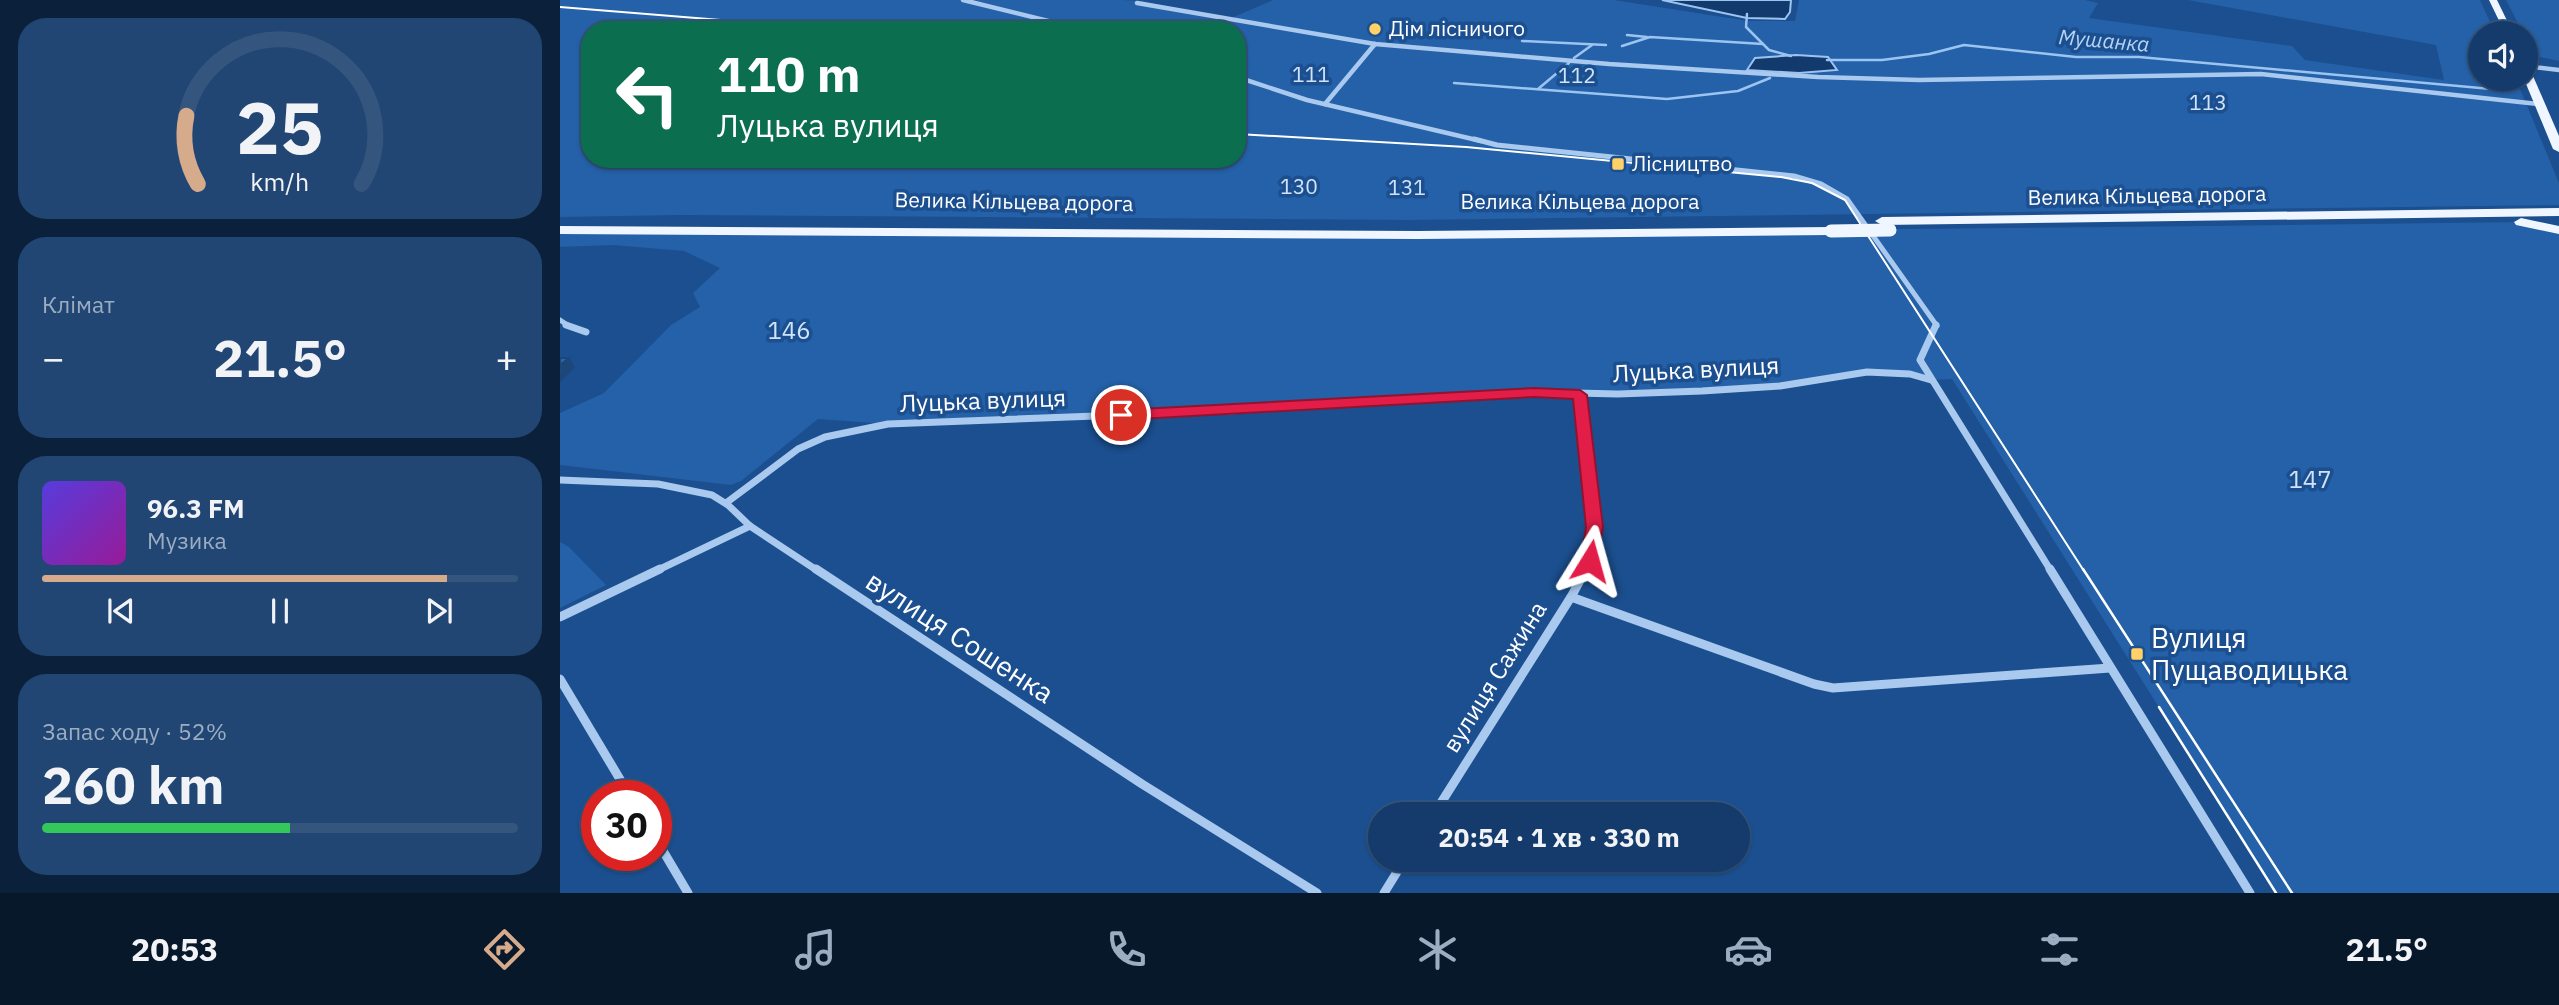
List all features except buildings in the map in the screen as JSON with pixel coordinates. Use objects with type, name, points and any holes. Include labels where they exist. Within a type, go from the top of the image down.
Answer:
[{"type":"main road","points":[[2493,0],[2503,21]]},
{"type":"main road","points":[[2533,91],[2559,149]]},
{"type":"main road","name":"Велика Кільцева дорога","points":[[560,230],[1335,235],[2559,212]]},
{"type":"main road","name":"Велика Кільцева дорога","points":[[560,219],[1228,225],[1828,226]]},
{"type":"main road","points":[[2521,222],[2559,230]]},
{"type":"main road","name":"Велика Кільцева дорога","points":[[1886,225],[2559,222]]},
{"type":"street","points":[[963,0],[1048,21]]},
{"type":"street","points":[[1137,3],[1241,21]]},
{"type":"street","points":[[1246,22],[1375,44],[1609,64],[1818,77],[1919,80],[2261,74],[2538,104]]},
{"type":"street","points":[[1325,104],[1375,44]]},
{"type":"street","points":[[2538,69],[2559,70]]},
{"type":"street","points":[[1246,81],[1325,104],[1497,145],[1794,176],[1833,189],[1847,199],[1937,326],[1920,359],[1932,380],[2250,893]]},
{"type":"street","points":[[560,320],[572,329],[586,332]]},
{"type":"street","name":"Луцька вулиця","points":[[726,503],[799,449],[825,437],[888,424],[1225,411],[1534,393],[1580,395],[1759,388],[1869,371],[1906,371],[1932,380]]},
{"type":"street","name":"вулиця Сажина","points":[[1442,802],[1571,597],[1590,561],[1594,527],[1580,395]]},
{"type":"street","name":"вулиця Сошенка","points":[[560,480],[686,489],[712,495],[726,503],[750,527],[1142,784],[1317,893]]},
{"type":"street","points":[[560,617],[750,527]]},
{"type":"street","points":[[1571,597],[1814,684],[1833,688],[2110,668]]},
{"type":"street","points":[[560,679],[620,780]]},
{"type":"street","points":[[672,866],[688,893]]},
{"type":"street","points":[[1384,893],[1397,872]]},
{"type":"green space","points":[[560,0],[1121,0],[1142,1],[1229,19],[1273,0],[1614,0],[1748,21],[1795,21],[1799,0],[2085,0],[2098,3],[2089,18],[2292,46],[2305,60],[2444,80],[2436,45],[2188,0],[2480,0],[2490,21],[2468,21],[2468,91],[2521,91],[2559,183],[2559,205],[1409,220],[681,215],[560,217]]},
{"type":"green space","points":[[2506,0],[2559,0],[2559,61],[2538,57],[2538,21],[2517,21]]},
{"type":"green space","name":"147","points":[[2521,222],[2559,230],[2559,893],[2276,893],[1952,379],[1932,380],[1889,370],[1759,388],[1534,392],[1228,411],[888,424],[818,419],[741,481],[731,485],[560,465],[560,413],[604,393],[671,325],[700,307],[693,293],[720,268],[684,251],[613,245],[560,247],[560,230],[1540,231]]},
{"type":"green space","points":[[560,542],[569,547],[606,585],[560,608]]},
{"type":"shaded area","points":[[1662,0],[1791,0],[1790,12],[1785,19],[1747,18]]},
{"type":"shaded area","points":[[1796,55],[1828,57],[1837,70],[1799,73],[1747,70],[1755,58]]},
{"type":"waterway","name":"Мушанка","points":[[1747,14],[1746,27],[1763,44]]},
{"type":"waterway","points":[[1627,35],[1647,37]]},
{"type":"waterway","points":[[1622,46],[1650,37],[1763,44]]},
{"type":"waterway","points":[[1522,41],[1606,45]]},
{"type":"waterway","name":"Мушанка","points":[[1763,44],[1769,50],[1791,56]]},
{"type":"waterway","points":[[1574,58],[1592,45]]},
{"type":"waterway","name":"Мушанка","points":[[1827,60],[1882,60],[1929,54],[1964,45],[2076,57],[2139,57],[2468,87]]},
{"type":"waterway","points":[[1538,89],[1569,63]]},
{"type":"waterway","points":[[1454,83],[1667,99],[1738,91],[1770,78]]},
{"type":"tram line","points":[[560,7],[732,21]]},
{"type":"tram line","points":[[1246,135],[1466,147],[1781,177],[1812,183],[1845,200],[2084,571]]},
{"type":"tram line","points":[[2083,569],[2292,893]]},
{"type":"tram line","points":[[2159,707],[2276,893]]},
{"type":"place","name":"Дім лісничого","points":[[1375,29]]},
{"type":"place","name":"Лісництво","points":[[1618,164]]},
{"type":"place","name":"Вулиця Пущаводицька","points":[[2137,654]]},
{"type":"route","points":[[1121,415],[1534,393],[1580,395],[1594,527],[1590,561]]},
{"type":"park label","name":"111","points":[[1311,75]]},
{"type":"park label","name":"112","points":[[1577,76]]},
{"type":"park label","name":"113","points":[[2208,103]]},
{"type":"park label","name":"130","points":[[1299,187]]},
{"type":"park label","name":"131","points":[[1407,188]]},
{"type":"park label","name":"146","points":[[789,331]]}]
